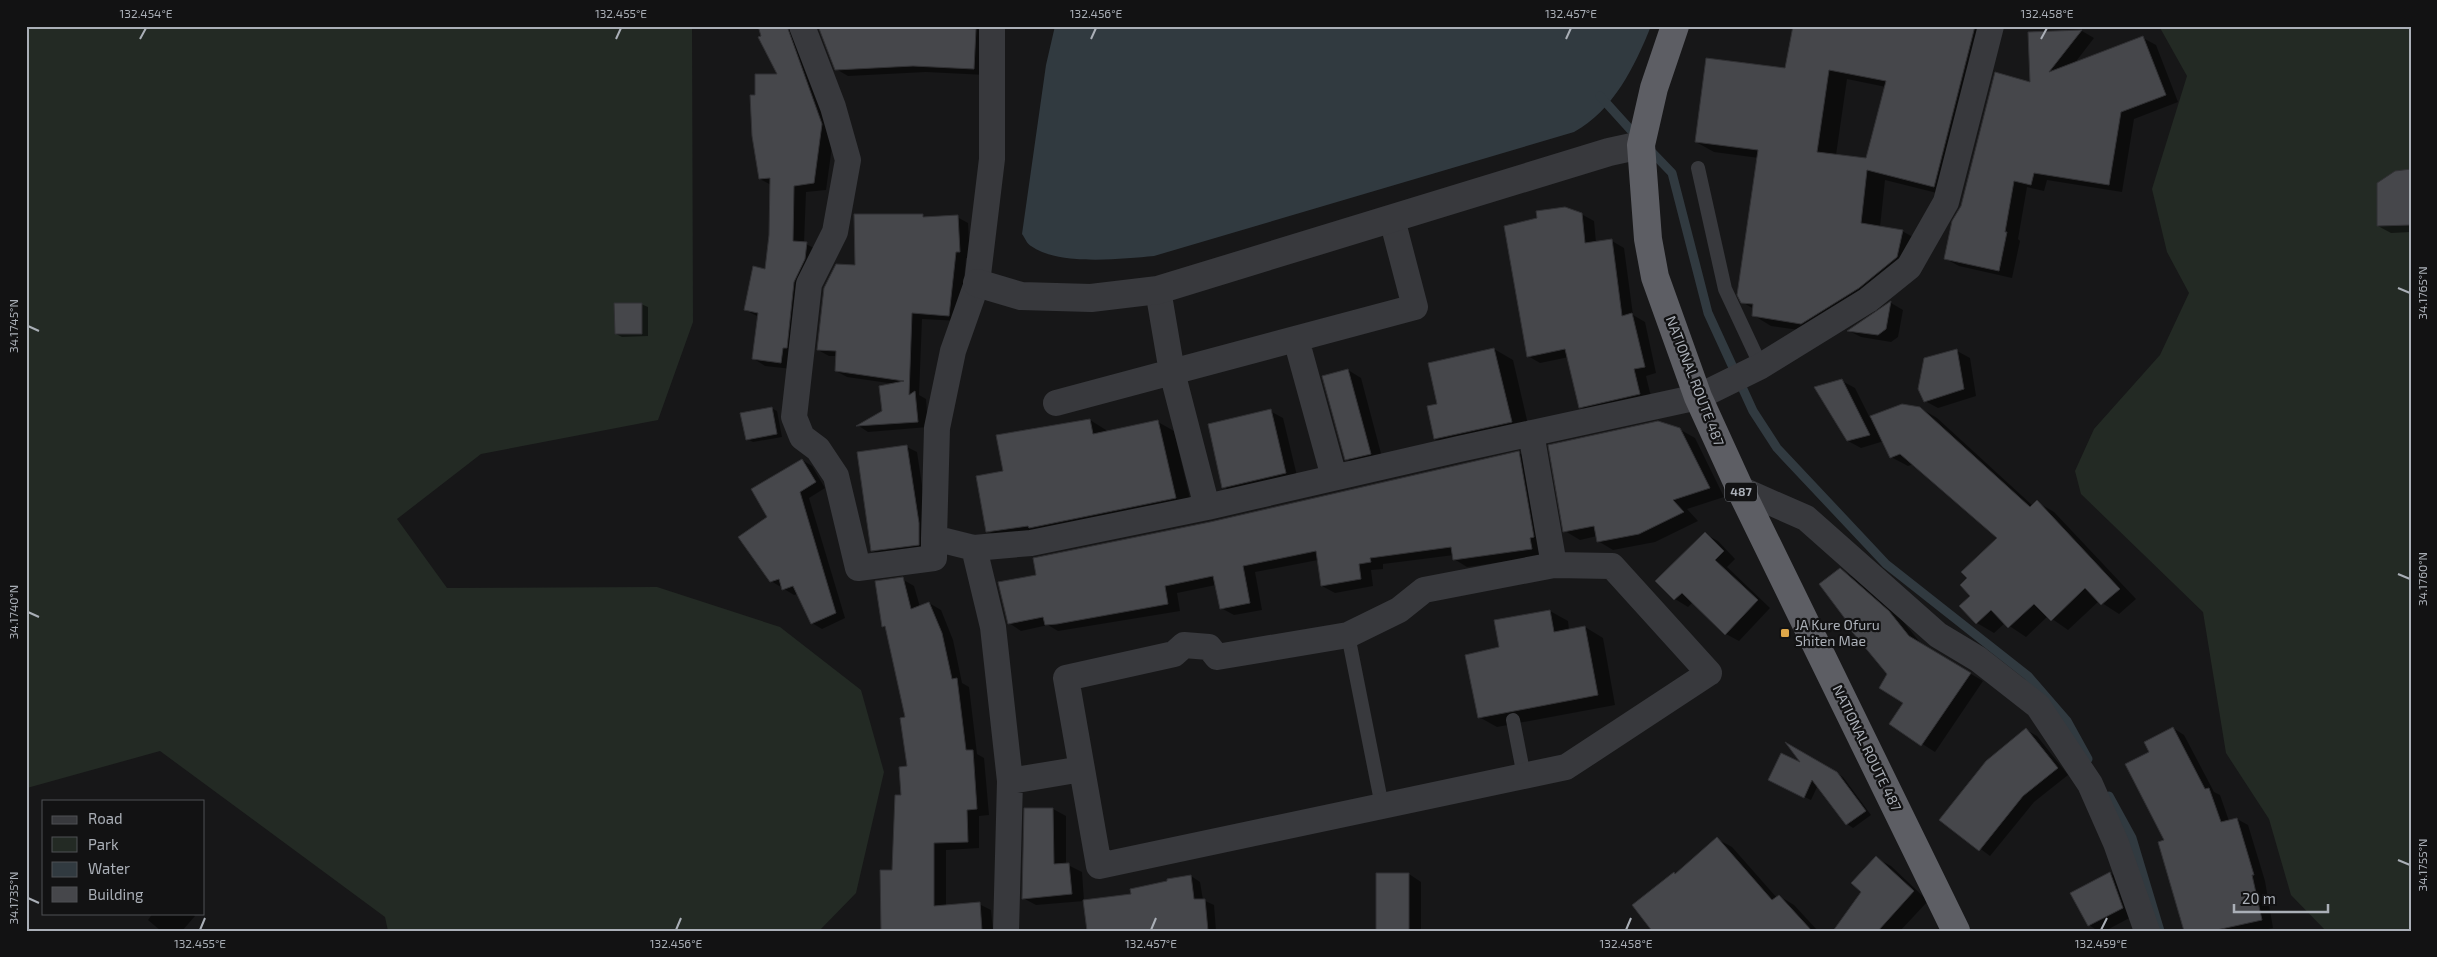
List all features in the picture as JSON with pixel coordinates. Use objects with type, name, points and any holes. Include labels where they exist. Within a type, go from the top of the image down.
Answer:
[{"type":"highway","name":"NATIONAL ROUTE 487","points":[[1675,26],[1654,88],[1641,145],[1648,238],[1655,277],[1698,397],[1740,489],[1956,931]]},
{"type":"street","points":[[802,26],[833,107],[848,160],[835,232],[809,284],[794,417],[802,437],[818,450],[836,476],[858,568],[934,558],[937,428],[954,351],[977,283],[992,159],[992,26]]},
{"type":"street","points":[[934,538],[974,548],[1031,543],[1207,507],[1334,476],[1698,397],[1761,366],[1868,300],[1909,268],[1946,202],[1991,26]]},
{"type":"street","points":[[977,283],[1021,296],[1092,298],[1158,290],[1609,152],[1641,145]]},
{"type":"street","points":[[1056,403],[1415,307],[1392,219]]},
{"type":"street","points":[[1158,290],[1172,372],[1207,507]]},
{"type":"street","points":[[1296,339],[1334,476]]},
{"type":"street","points":[[1531,433],[1554,565]]},
{"type":"street","points":[[1740,489],[1806,518],[1938,635],[1978,659],[2038,706],[2090,784],[2116,843],[2147,931]]},
{"type":"street","points":[[974,548],[994,627],[1010,781],[1006,931]]},
{"type":"street","points":[[1554,565],[1612,566],[1709,673],[1566,767],[1099,866],[1066,678],[1174,654],[1184,645],[1209,647],[1217,657],[1348,635],[1400,610],[1424,590],[1554,565]]},
{"type":"street","points":[[1010,781],[1082,769]]},
{"type":"lane","points":[[1698,168],[1726,289],[1761,366]]},
{"type":"lane","points":[[1348,635],[1382,806]]},
{"type":"lane","points":[[1513,720],[1524,776]]},
{"type":"green space","points":[[26,26],[692,26],[693,322],[658,420],[481,454],[397,519],[447,588],[657,587],[780,627],[861,690],[884,772],[856,893],[819,931],[388,931],[385,917],[160,751],[27,788],[26,792]]},
{"type":"green space","points":[[2159,26],[2411,26],[2411,931],[2326,931],[2291,895],[2269,819],[2226,753],[2203,612],[2081,494],[2075,471],[2094,429],[2160,355],[2189,293],[2167,252],[2152,189],[2187,76]]},
{"type":"water","points":[[1055,26],[1651,26],[1630,72],[1611,100],[1588,123],[1574,132],[1154,256],[1091,260],[1074,259],[1043,252],[1030,245],[1022,234],[1046,65]]},
{"type":"building","points":[[758,26],[787,26],[822,124],[814,183],[794,186],[793,241],[807,242],[805,259],[794,282],[787,348],[783,348],[781,363],[752,359],[758,313],[744,310],[753,266],[765,269],[769,235],[770,178],[759,179],[752,136],[750,95],[755,95],[755,74],[777,74],[758,37],[761,36]]},
{"type":"building","points":[[818,26],[930,26],[976,29],[974,69],[913,66],[835,70]]},
{"type":"building","points":[[1793,26],[1975,26],[1934,187],[1867,170],[1861,223],[1903,230],[1897,257],[1859,288],[1801,324],[1752,316],[1753,304],[1741,303],[1737,295],[1758,150],[1695,142],[1706,58],[1785,68]],"holes":[[[1829,70],[1886,81],[1866,158],[1817,152]]]},
{"type":"building","points":[[2082,30],[2049,72],[2143,36],[2166,95],[2121,112],[2109,185],[2034,173],[2031,185],[2014,181],[1999,271],[1944,259],[1952,221],[1961,206],[1995,72],[2030,82],[2028,32]]},
{"type":"building","points":[[2411,169],[2411,225],[2377,226],[2377,183],[2395,171]]},
{"type":"building","points":[[1565,207],[1582,213],[1585,243],[1612,239],[1622,316],[1632,313],[1645,367],[1634,369],[1640,394],[1579,408],[1565,349],[1527,357],[1504,226],[1537,218],[1536,211]]},
{"type":"building","points":[[854,214],[923,214],[923,217],[958,215],[960,252],[956,252],[949,316],[912,313],[909,395],[915,391],[918,422],[856,426],[882,411],[879,386],[904,381],[835,371],[836,351],[817,350],[824,288],[836,264],[855,265]]},
{"type":"building","points":[[1891,301],[1886,329],[1878,335],[1847,331]]},
{"type":"building","points":[[614,303],[642,303],[642,334],[615,334]]},
{"type":"building","points":[[1494,348],[1512,422],[1434,439],[1427,406],[1437,404],[1428,363]]},
{"type":"building","points":[[1957,349],[1964,389],[1924,402],[1918,389],[1924,358]]},
{"type":"building","points":[[1348,369],[1371,454],[1345,460],[1322,376]]},
{"type":"building","points":[[1842,379],[1870,435],[1847,441],[1814,387]]},
{"type":"building","points":[[1902,404],[1920,407],[2030,507],[2037,500],[2120,589],[2101,605],[2085,588],[2051,621],[2034,604],[2008,628],[1991,610],[1976,624],[1959,606],[1970,596],[1960,585],[1967,578],[1961,572],[1997,538],[1900,454],[1890,458],[1870,416]]},
{"type":"building","points":[[772,407],[777,434],[746,440],[740,413]]},
{"type":"building","points":[[1271,409],[1286,473],[1222,488],[1208,424]]},
{"type":"building","points":[[1090,419],[1093,434],[1158,420],[1176,498],[1029,528],[1028,526],[986,532],[976,476],[1003,471],[996,435]]},
{"type":"building","points":[[1658,421],[1680,428],[1710,488],[1673,500],[1684,512],[1639,534],[1597,542],[1594,526],[1563,532],[1548,445]]},
{"type":"building","points":[[907,445],[919,523],[919,545],[871,551],[857,452]]},
{"type":"building","points":[[1519,451],[1534,537],[1530,538],[1532,549],[1453,560],[1451,547],[1370,558],[1371,562],[1359,564],[1361,579],[1321,586],[1316,551],[1243,566],[1250,603],[1220,609],[1213,576],[1165,586],[1168,604],[1057,624],[1045,625],[1043,617],[1008,624],[998,582],[1036,575],[1033,558],[1210,522]]},
{"type":"building","points":[[802,459],[816,482],[800,492],[836,613],[811,624],[793,586],[782,590],[779,579],[770,582],[738,537],[767,517],[751,489]]},
{"type":"building","points":[[1705,532],[1724,551],[1715,560],[1758,600],[1725,635],[1682,593],[1674,600],[1655,581]]},
{"type":"building","points":[[1840,568],[1889,611],[1909,636],[1971,673],[1921,746],[1889,724],[1903,703],[1879,688],[1887,674],[1844,622],[1846,620],[1819,584]]},
{"type":"building","points":[[903,577],[911,609],[929,602],[942,633],[952,679],[957,678],[966,750],[973,750],[977,809],[967,810],[968,842],[934,843],[934,906],[980,902],[982,931],[881,931],[880,870],[892,870],[895,795],[901,795],[899,767],[907,766],[900,718],[905,717],[885,626],[882,627],[875,581]]},
{"type":"building","points":[[1550,610],[1554,632],[1585,626],[1598,695],[1478,718],[1465,655],[1499,647],[1494,620]]},
{"type":"building","points":[[2173,727],[2205,789],[2209,788],[2221,822],[2237,818],[2254,875],[2252,875],[2262,920],[2212,931],[2184,931],[2158,842],[2164,840],[2125,764],[2149,752],[2144,742]]},
{"type":"building","points":[[2026,728],[2058,768],[2023,796],[1979,851],[1939,820],[1986,761]]},
{"type":"building","points":[[1785,742],[1837,772],[1866,811],[1846,825],[1812,780],[1804,798],[1768,780],[1781,753],[1800,762]]},
{"type":"building","points":[[1024,808],[1053,808],[1054,864],[1069,863],[1072,894],[1022,899]]},
{"type":"building","points":[[1717,837],[1772,900],[1779,895],[1812,931],[1652,931],[1632,905],[1674,872],[1675,874]]},
{"type":"building","points":[[1876,856],[1914,891],[1878,931],[1833,931],[1861,892],[1851,883]]},
{"type":"building","points":[[2110,872],[2123,908],[2088,926],[2070,893]]},
{"type":"building","points":[[1376,873],[1409,873],[1409,931],[1376,931]]},
{"type":"building","points":[[1191,875],[1194,899],[1205,899],[1208,931],[1087,931],[1083,900],[1131,894],[1130,889]]},
{"type":"waterway","points":[[1600,96],[1638,138]]},
{"type":"waterway","points":[[1647,147],[1672,173],[1708,313],[1753,411],[1777,448],[1886,564],[2028,676],[2067,721],[2088,759]]},
{"type":"waterway","points":[[2109,796],[2132,838],[2160,931]]},
{"type":"place","name":"JA Kure Ofuru Shiten Mae","points":[[1785,633]]}]
